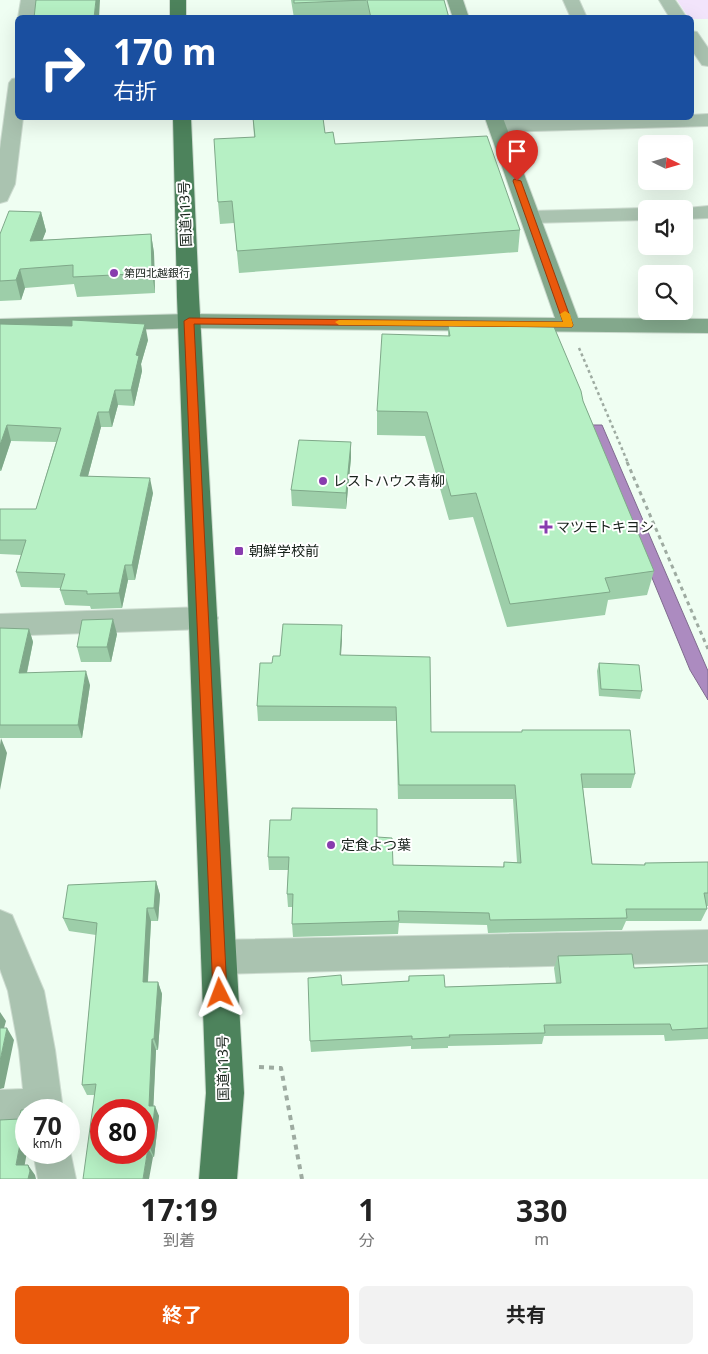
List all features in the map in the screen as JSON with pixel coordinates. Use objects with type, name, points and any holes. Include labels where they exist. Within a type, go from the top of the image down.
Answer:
[{"type":"highway","points":[[178,0],[178,15]]},
{"type":"highway","name":"国道113号","points":[[182,120],[189,321],[225,1092],[218,1179]]},
{"type":"street","points":[[26,15],[29,0]]},
{"type":"street","points":[[455,0],[460,15]]},
{"type":"street","points":[[571,0],[578,15]]},
{"type":"street","points":[[667,0],[677,15]]},
{"type":"street","points":[[694,40],[708,61]]},
{"type":"street","points":[[0,197],[5,184],[13,88]]},
{"type":"street","points":[[569,325],[495,122],[708,120]]},
{"type":"street","points":[[693,213],[708,212]]},
{"type":"street","points":[[531,217],[638,214]]},
{"type":"street","points":[[0,326],[189,321],[708,326]]},
{"type":"street","points":[[0,625],[204,618]]},
{"type":"street","points":[[0,926],[26,991],[37,1050],[43,1099]]},
{"type":"street","points":[[218,957],[708,946]]},
{"type":"street","points":[[0,1108],[15,1108]]},
{"type":"street","points":[[54,1164],[57,1179]]},
{"type":"path","points":[[569,325],[708,649]]},
{"type":"path","points":[[223,1064],[281,1068],[302,1179]]},
{"type":"shaded area","points":[[677,0],[708,0],[708,19],[694,19],[694,15],[687,15]]},
{"type":"shaded area","points":[[589,425],[602,425],[708,671],[708,700],[690,670]]},
{"type":"building","points":[[36,0],[96,0],[94,15],[34,15]]},
{"type":"building","points":[[294,0],[366,0],[294,3]]},
{"type":"building","points":[[367,0],[444,0],[448,15],[370,15]]},
{"type":"building","points":[[253,120],[323,120],[325,133],[333,132],[335,144],[487,136],[520,230],[237,251],[232,201],[218,202],[214,139],[255,137]]},
{"type":"building","points":[[9,211],[41,212],[30,241],[151,234],[152,273],[73,277],[73,265],[20,269],[16,280],[0,281],[0,234]]},
{"type":"building","points":[[72,320],[145,324],[136,355],[139,356],[131,390],[115,390],[109,412],[98,412],[80,476],[150,478],[132,565],[125,565],[119,593],[87,594],[87,591],[60,590],[65,574],[16,572],[26,540],[0,540],[0,509],[36,509],[61,428],[7,425],[0,445],[0,324],[72,326]]},
{"type":"building","points":[[448,325],[554,327],[654,571],[605,578],[610,592],[510,604],[476,493],[451,496],[427,412],[377,411],[382,334],[450,336]]},
{"type":"building","points":[[299,440],[351,442],[346,493],[291,490]]},
{"type":"building","points":[[113,619],[107,647],[77,647],[82,620]]},
{"type":"building","points":[[283,624],[342,625],[340,655],[430,657],[431,732],[630,730],[635,774],[581,774],[592,864],[645,865],[645,863],[708,862],[708,893],[704,893],[707,909],[626,909],[627,918],[490,920],[489,913],[398,911],[399,921],[292,924],[293,894],[287,894],[289,857],[268,857],[270,820],[291,820],[292,808],[377,809],[377,837],[392,838],[393,865],[504,867],[504,862],[521,863],[515,785],[399,785],[396,707],[257,706],[260,663],[272,663],[273,656],[280,656]]},
{"type":"building","points":[[0,628],[29,629],[19,673],[86,671],[78,725],[0,725]]},
{"type":"building","points":[[599,663],[639,665],[642,691],[601,689]]},
{"type":"building","points":[[156,881],[154,908],[147,908],[143,982],[158,982],[154,1039],[152,1039],[149,1099],[94,1099],[96,1084],[82,1085],[97,923],[63,918],[68,885]]},
{"type":"building","points":[[632,954],[634,968],[708,965],[708,1028],[672,1030],[670,1024],[544,1025],[545,1033],[449,1035],[450,1037],[412,1039],[412,1036],[310,1041],[308,978],[341,975],[342,985],[409,981],[409,976],[444,975],[445,987],[561,983],[558,956]]},
{"type":"building","points":[[0,1028],[7,1028],[0,1061]]},
{"type":"building","points":[[15,1119],[15,1164],[28,1165],[30,1171],[28,1179],[0,1179],[0,1120]]},
{"type":"building","points":[[90,1128],[90,1164],[145,1164],[143,1179],[83,1179]]},
{"type":"slow traffic","points":[[339,322],[569,325],[565,314]]},
{"type":"place","name":"第四北越銀行","points":[[114,273]]},
{"type":"place","name":"レストハウス青柳","points":[[323,481]]},
{"type":"place","name":"マツモトキヨシ","points":[[546,527]]},
{"type":"place","name":"朝鮮学校前","points":[[239,551]]},
{"type":"place","name":"定食よつ葉","points":[[331,845]]},
{"type":"route","points":[[220,993],[189,321],[569,325],[517,181]]}]
